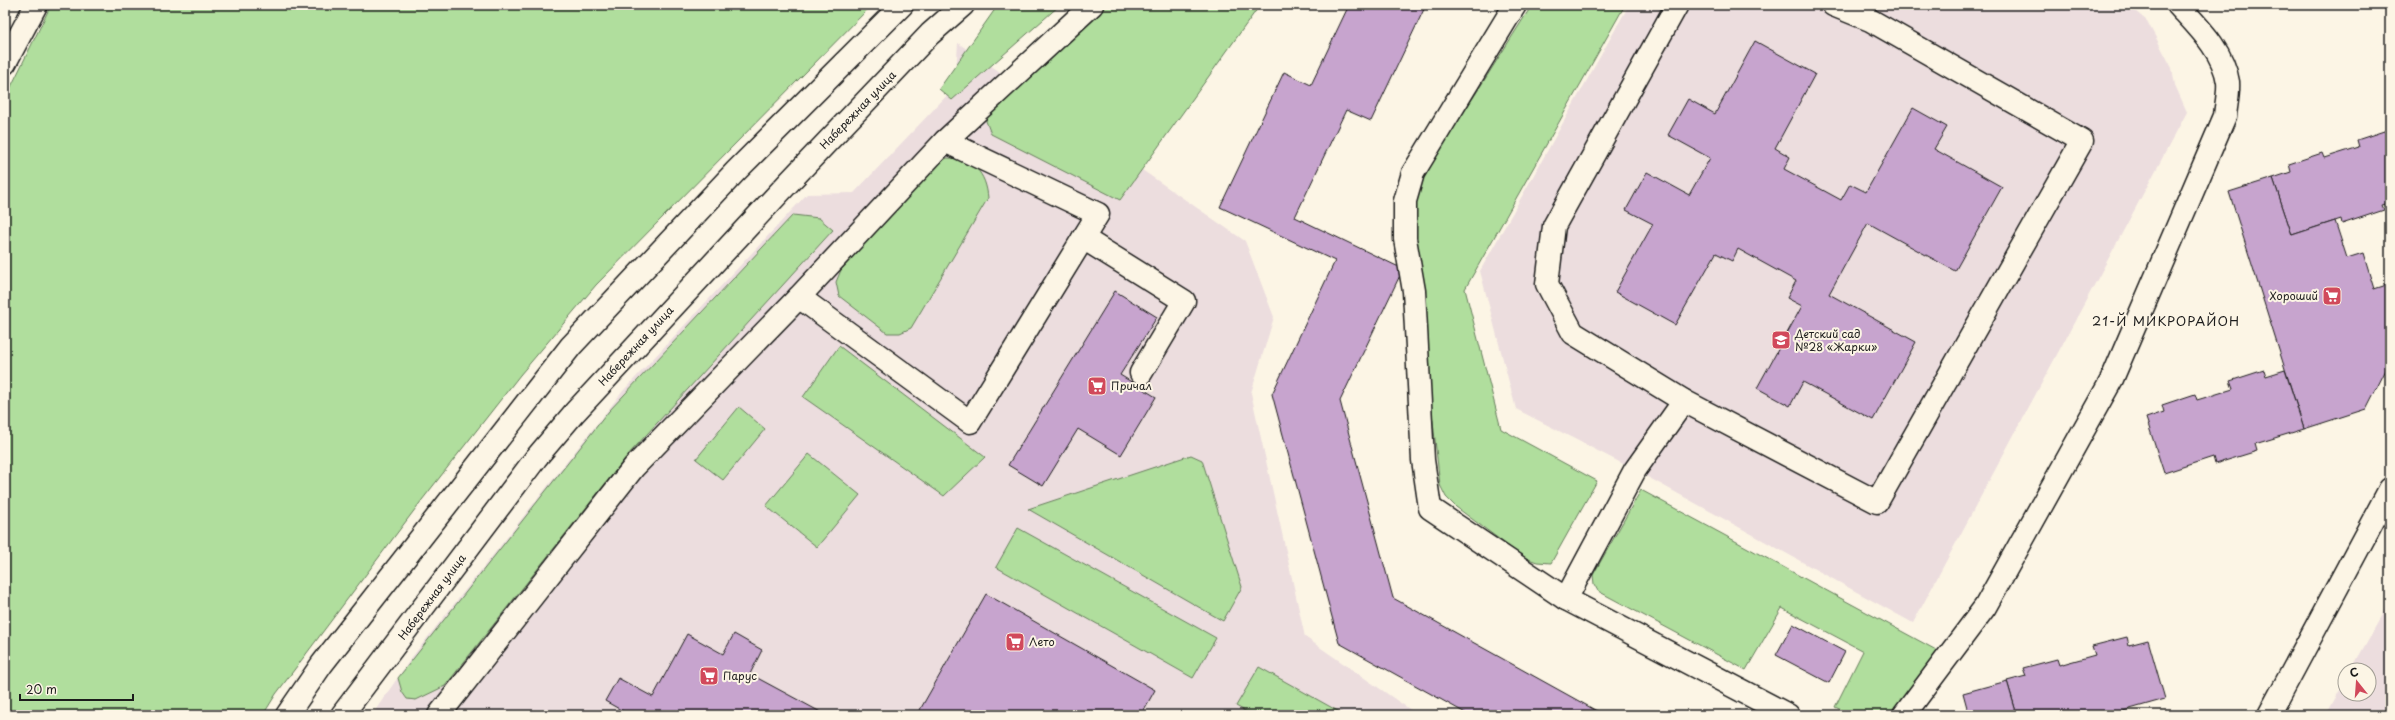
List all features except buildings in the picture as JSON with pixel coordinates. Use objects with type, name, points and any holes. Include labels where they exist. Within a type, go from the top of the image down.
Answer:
[{"type":"main road","points":[[5,63],[36,5]]},
{"type":"main road","points":[[287,715],[322,664],[571,346],[736,171],[902,5]]},
{"type":"main road","name":"Набережная улица","points":[[342,715],[536,458],[575,412],[791,180],[930,34],[963,5]]},
{"type":"main road","points":[[439,715],[634,467],[799,297],[945,141],[1092,5]]},
{"type":"main road","points":[[1515,5],[1413,173],[1405,201],[1405,239],[1414,291],[1424,460],[1430,508],[1566,599],[1788,715]]},
{"type":"main road","points":[[1677,5],[1554,226],[1547,284],[1573,333],[1684,401],[1877,502],[2082,142],[1870,20],[1833,5]]},
{"type":"main road","points":[[1904,715],[1985,607],[2112,379],[2225,116],[2228,82],[2220,56],[2200,29],[2178,5]]},
{"type":"main road","points":[[799,297],[970,422],[1098,214],[945,141]]},
{"type":"main road","points":[[1083,238],[1184,300],[1141,373]]},
{"type":"main road","points":[[1566,599],[1635,470],[1684,401]]},
{"type":"main road","points":[[2269,715],[2390,489]]},
{"type":"shaded area","name":"Детский сад №28 «Жарки»","points":[[1629,5],[2128,5],[2147,21],[2172,68],[2175,85],[2187,112],[1913,623],[1635,470],[1516,409],[1480,271]]},
{"type":"shaded area","points":[[958,43],[1245,241],[1274,317],[1251,393],[1305,637],[1418,715],[372,715],[412,657],[623,391],[807,194],[854,193],[955,87]]},
{"type":"shaded area","points":[[2390,601],[2390,715],[2326,715],[2337,695],[2337,702],[2377,702],[2377,662],[2356,662]]},
{"type":"green space","points":[[51,5],[872,5],[596,285],[520,375],[422,500],[276,694],[263,715],[5,715],[5,99]]},
{"type":"green space","points":[[998,5],[1060,5],[952,100],[939,89]]},
{"type":"green space","points":[[1102,5],[1260,5],[1120,200],[991,134],[986,121],[989,110]]},
{"type":"green space","points":[[1532,5],[1625,5],[1465,289],[1501,429],[1597,481],[1551,563],[1537,562],[1523,557],[1456,507],[1446,497],[1440,485],[1411,222],[1419,183]]},
{"type":"green space","points":[[947,158],[964,161],[971,164],[981,174],[987,189],[988,198],[911,328],[900,333],[887,333],[839,296],[836,282],[841,270],[937,163]]},
{"type":"green space","points":[[793,215],[819,218],[833,230],[627,456],[445,686],[416,700],[407,699],[402,692],[398,678],[609,411]]},
{"type":"green space","points":[[839,346],[985,457],[944,496],[803,397]]},
{"type":"green space","points":[[739,407],[765,429],[723,480],[696,459]]},
{"type":"green space","points":[[809,454],[860,495],[817,547],[766,506]]},
{"type":"green space","points":[[1191,455],[1202,460],[1242,587],[1223,621],[1028,509]]},
{"type":"green space","points":[[1641,490],[1938,651],[1917,694],[1898,715],[1852,715],[1835,707],[1863,651],[1782,608],[1746,670],[1598,591],[1594,584],[1593,575]]},
{"type":"green space","points":[[1018,528],[1216,638],[1193,678],[996,567]]},
{"type":"green space","points":[[1259,667],[1345,715],[1252,715],[1236,706]]},
{"type":"place","name":"Хороший","points":[[2332,296]]},
{"type":"place","name":"Детский сад №28 «Жарки»","points":[[1781,340]]},
{"type":"place","name":"Причал","points":[[1097,386]]},
{"type":"place","name":"Лето","points":[[1015,642]]},
{"type":"place","name":"Парус","points":[[709,676]]},
{"type":"district","name":"21-Й МИКРОРАЙОН","points":[[2166,321]]}]
